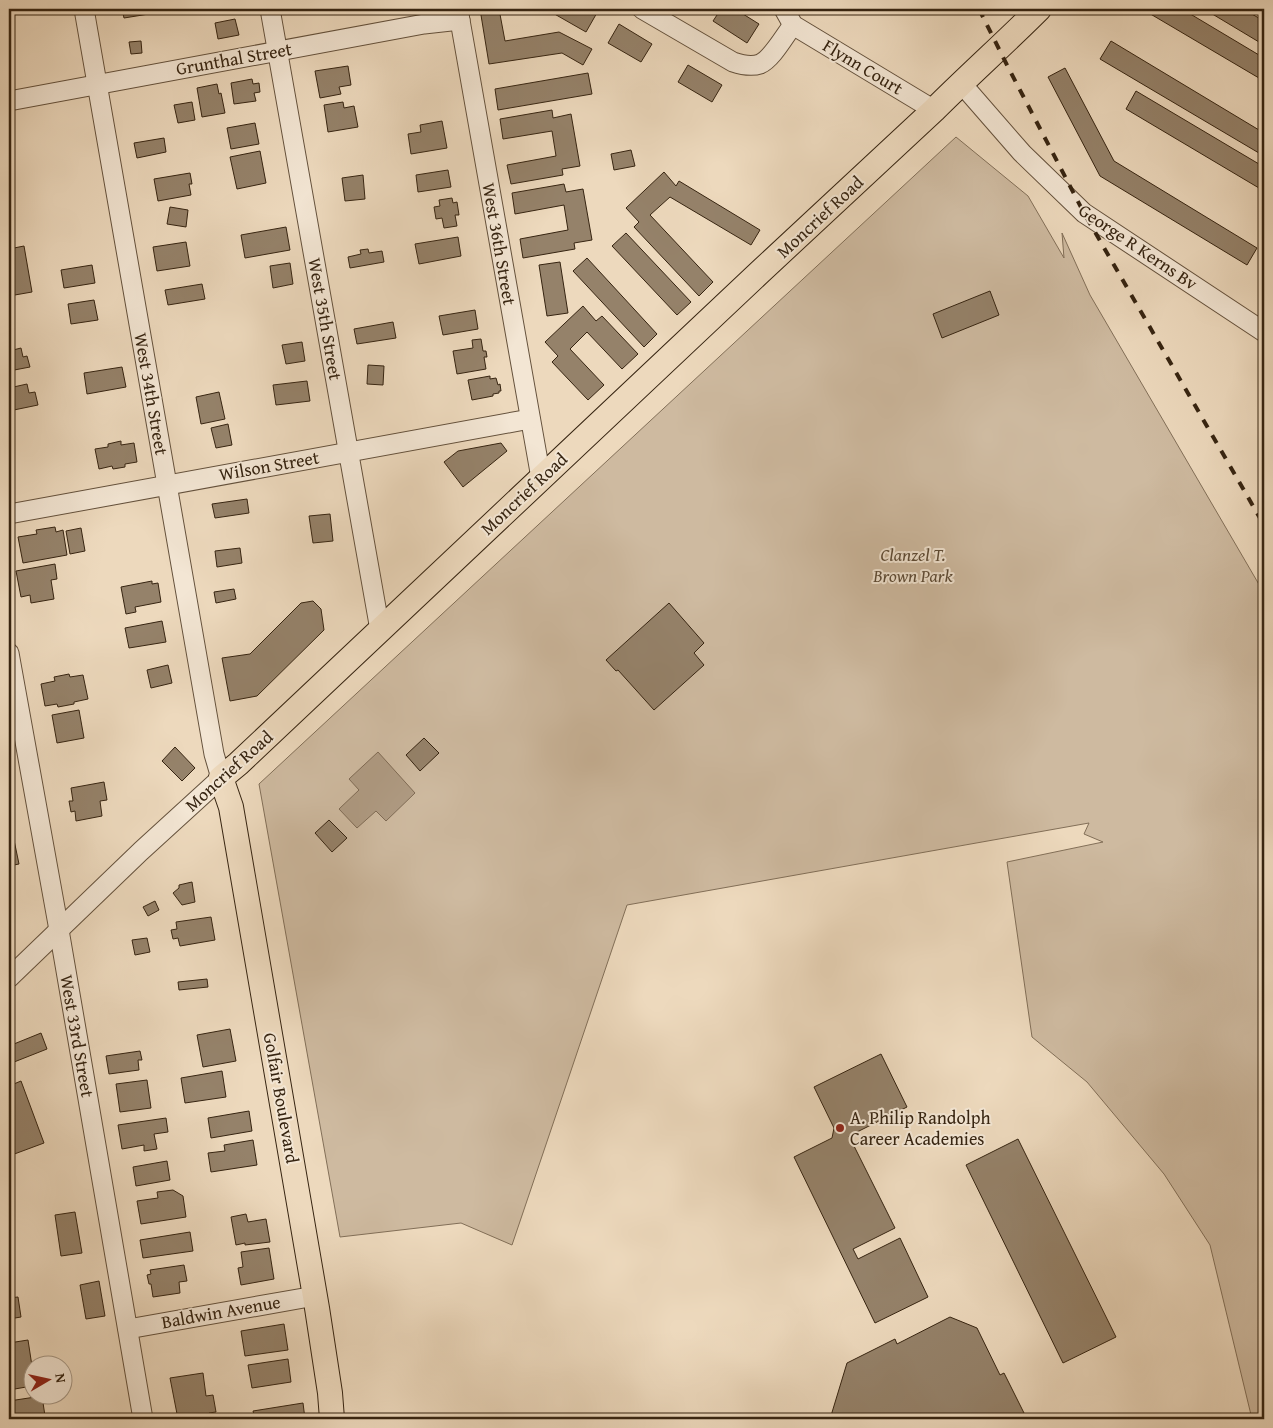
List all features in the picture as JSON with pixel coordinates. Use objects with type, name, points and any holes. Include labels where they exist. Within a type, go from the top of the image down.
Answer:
[{"type":"main road","name":"Moncrief Road","points":[[221,778],[999,49],[1039,9]]},
{"type":"main road","name":"Golfair Boulevard","points":[[221,778],[231,807],[315,1296],[330,1393],[332,1419]]},
{"type":"street","name":"West 34th Street","points":[[84,9],[214,754],[221,778]]},
{"type":"street","name":"West 35th Street","points":[[270,9],[380,630]]},
{"type":"street","points":[[642,9],[733,62],[743,65],[760,64],[768,58],[788,17]]},
{"type":"street","name":"Grunthal Street","points":[[9,101],[424,24],[459,14]]},
{"type":"street","name":"West 36th Street","points":[[459,14],[541,478]]},
{"type":"street","name":"Flynn Court","points":[[788,17],[934,110]]},
{"type":"street","name":"George R Kerns Bv","points":[[961,83],[1022,154],[1084,213],[1264,332]]},
{"type":"street","name":"Wilson Street","points":[[9,514],[530,419]]},
{"type":"street","name":"West 33rd Street","points":[[9,653],[59,930],[143,1419]]},
{"type":"street","name":"Moncrief Road","points":[[9,978],[141,851],[221,778]]},
{"type":"street","name":"Baldwin Avenue","points":[[128,1329],[315,1296]]},
{"type":"green space","name":"Clanzel T. Brown Park","points":[[956,137],[1028,196],[1064,258],[1062,233],[1090,295],[1264,593],[1264,1419],[1252,1419],[1210,1245],[1164,1174],[1087,1082],[1032,1037],[1007,862],[1103,842],[1084,834],[1089,823],[627,905],[512,1245],[461,1223],[340,1237],[259,784]]},
{"type":"shaded area","points":[[378,752],[415,793],[386,821],[376,811],[357,828],[339,809],[359,790],[349,779]]},
{"type":"building","points":[[122,9],[154,9],[155,13],[124,18]]},
{"type":"building","points":[[480,9],[499,9],[505,41],[559,32],[592,49],[583,65],[562,53],[489,64]]},
{"type":"building","points":[[553,9],[594,9],[598,11],[586,32],[551,12]]},
{"type":"building","points":[[721,9],[735,9],[759,24],[747,43],[713,21]]},
{"type":"building","points":[[819,9],[831,9],[828,14]]},
{"type":"building","points":[[1142,9],[1182,9],[1264,58],[1264,81]]},
{"type":"building","points":[[1204,9],[1243,9],[1264,21],[1264,45]]},
{"type":"building","points":[[235,19],[239,35],[218,39],[215,23]]},
{"type":"building","points":[[619,24],[652,44],[641,62],[608,43]]},
{"type":"building","points":[[141,41],[142,53],[131,54],[129,42]]},
{"type":"building","points":[[1111,41],[1264,133],[1264,156],[1100,59]]},
{"type":"building","points":[[688,65],[722,85],[712,102],[678,82]]},
{"type":"building","points":[[348,66],[351,85],[339,87],[341,94],[320,98],[315,71]]},
{"type":"building","points":[[1065,68],[1114,161],[1257,248],[1247,265],[1100,176],[1048,77]]},
{"type":"building","points":[[588,73],[592,94],[498,110],[495,89]]},
{"type":"building","points":[[252,79],[253,84],[259,83],[260,92],[254,93],[256,101],[234,104],[231,83]]},
{"type":"building","points":[[217,84],[225,113],[202,117],[197,88]]},
{"type":"building","points":[[1136,91],[1264,167],[1264,191],[1126,109]]},
{"type":"building","points":[[192,102],[195,120],[178,123],[174,105]]},
{"type":"building","points":[[343,102],[344,108],[354,106],[358,127],[328,132],[324,105]]},
{"type":"building","points":[[552,110],[553,118],[571,114],[580,166],[562,169],[563,175],[511,184],[507,165],[556,156],[552,131],[503,139],[500,119]]},
{"type":"building","points":[[442,121],[447,148],[411,154],[408,134],[421,132],[420,125]]},
{"type":"building","points":[[255,123],[259,144],[231,149],[227,128]]},
{"type":"building","points":[[164,138],[166,152],[137,158],[134,143]]},
{"type":"building","points":[[631,150],[635,166],[614,170],[611,154]]},
{"type":"building","points":[[260,151],[266,183],[237,189],[230,157]]},
{"type":"building","points":[[448,170],[451,187],[418,192],[416,175]]},
{"type":"building","points":[[664,172],[676,186],[679,181],[760,230],[751,245],[670,197],[650,215],[713,282],[699,296],[634,227],[639,222],[626,208]]},
{"type":"building","points":[[190,173],[191,195],[158,201],[154,179]]},
{"type":"building","points":[[363,175],[365,199],[345,201],[342,178]]},
{"type":"building","points":[[564,184],[566,192],[583,189],[592,240],[574,243],[575,249],[523,258],[520,239],[568,230],[564,205],[515,214],[512,193]]},
{"type":"building","points":[[452,198],[453,203],[457,202],[459,215],[455,215],[457,226],[444,228],[442,218],[436,219],[434,207],[440,206],[439,200]]},
{"type":"building","points":[[170,207],[188,210],[186,227],[167,224]]},
{"type":"building","points":[[286,227],[290,250],[245,258],[241,235]]},
{"type":"building","points":[[626,233],[691,302],[677,315],[612,246]]},
{"type":"building","points":[[458,237],[461,256],[419,264],[415,244]]},
{"type":"building","points":[[186,242],[190,266],[157,271],[153,247]]},
{"type":"building","points":[[13,243],[14,248],[24,246],[32,292],[9,296],[9,244]]},
{"type":"building","points":[[368,249],[369,253],[382,251],[384,262],[350,268],[348,257],[361,254],[360,250]]},
{"type":"building","points":[[587,258],[657,334],[644,347],[573,271]]},
{"type":"building","points":[[560,262],[568,313],[547,316],[539,265]]},
{"type":"building","points":[[290,263],[293,284],[273,288],[270,266]]},
{"type":"building","points":[[92,265],[95,283],[64,288],[61,270]]},
{"type":"building","points":[[202,284],[205,299],[168,305],[165,290]]},
{"type":"building","points":[[990,291],[999,315],[942,338],[933,314]]},
{"type":"building","points":[[94,300],[98,320],[71,324],[68,304]]},
{"type":"building","points":[[583,306],[596,321],[602,316],[638,354],[622,369],[587,332],[570,349],[604,385],[588,400],[552,362],[558,356],[545,342]]},
{"type":"building","points":[[475,310],[478,329],[443,335],[439,316]]},
{"type":"building","points":[[393,322],[396,338],[357,344],[354,329]]},
{"type":"building","points":[[481,339],[483,351],[486,351],[487,357],[484,357],[486,369],[457,374],[453,351],[473,348],[472,340]]},
{"type":"building","points":[[302,342],[305,361],[286,364],[282,345]]},
{"type":"building","points":[[21,348],[23,357],[27,356],[30,367],[9,371],[9,351]]},
{"type":"building","points":[[368,365],[384,366],[383,385],[367,384]]},
{"type":"building","points":[[122,367],[126,387],[87,394],[84,373]]},
{"type":"building","points":[[490,376],[490,379],[496,378],[498,385],[500,384],[501,391],[493,394],[493,396],[472,400],[468,380]]},
{"type":"building","points":[[307,381],[310,401],[276,405],[273,385]]},
{"type":"building","points":[[27,384],[29,393],[35,392],[38,405],[9,411],[9,388]]},
{"type":"building","points":[[219,392],[225,419],[201,424],[196,397]]},
{"type":"building","points":[[228,424],[232,445],[216,448],[211,428]]},
{"type":"building","points":[[121,441],[121,445],[134,443],[137,462],[125,464],[125,467],[113,469],[112,466],[99,469],[95,449],[108,447],[108,444]]},
{"type":"building","points":[[501,443],[507,451],[463,487],[444,462],[458,451]]},
{"type":"building","points":[[247,499],[249,513],[215,518],[212,504]]},
{"type":"building","points":[[330,514],[333,541],[313,543],[309,516]]},
{"type":"building","points":[[55,527],[56,532],[63,530],[67,555],[23,563],[18,537],[37,534],[36,530]]},
{"type":"building","points":[[81,528],[85,551],[70,554],[66,531]]},
{"type":"building","points":[[240,548],[242,563],[217,567],[215,551]]},
{"type":"building","points":[[55,564],[57,579],[51,580],[54,599],[31,603],[30,595],[21,597],[16,571]]},
{"type":"building","points":[[152,581],[152,584],[158,583],[161,602],[135,607],[136,612],[126,614],[121,587]]},
{"type":"building","points":[[234,589],[236,599],[216,603],[214,592]]},
{"type":"building","points":[[313,601],[321,609],[324,630],[257,696],[230,701],[222,658],[250,654],[301,603]]},
{"type":"building","points":[[669,603],[704,643],[694,653],[704,665],[654,710],[618,670],[616,671],[606,660]]},
{"type":"building","points":[[162,621],[166,642],[129,648],[125,628]]},
{"type":"building","points":[[168,665],[172,683],[151,688],[147,670]]},
{"type":"building","points":[[69,674],[70,677],[83,675],[88,699],[58,707],[57,704],[45,706],[41,684],[55,681],[54,677]]},
{"type":"building","points":[[79,710],[84,738],[57,743],[52,715]]},
{"type":"building","points":[[424,738],[439,753],[420,771],[406,755]]},
{"type":"building","points":[[175,747],[195,768],[182,781],[162,761]]},
{"type":"building","points":[[104,782],[107,800],[100,801],[102,816],[76,821],[75,811],[71,812],[69,801],[73,801],[71,788]]},
{"type":"building","points":[[329,820],[347,838],[332,852],[315,833]]},
{"type":"building","points":[[14,840],[19,864],[9,866],[9,841]]},
{"type":"building","points":[[192,882],[195,902],[182,905],[173,893],[179,888],[179,885]]},
{"type":"building","points":[[155,901],[159,910],[148,916],[143,907]]},
{"type":"building","points":[[211,917],[215,940],[180,946],[178,938],[173,939],[171,930],[177,929],[176,922]]},
{"type":"building","points":[[147,938],[150,952],[135,955],[132,940]]},
{"type":"building","points":[[207,979],[208,987],[179,990],[178,982]]},
{"type":"building","points":[[230,1029],[236,1061],[203,1067],[197,1035]]},
{"type":"building","points":[[41,1033],[47,1049],[9,1064],[9,1046]]},
{"type":"building","points":[[140,1051],[142,1060],[138,1060],[139,1070],[109,1074],[106,1056]]},
{"type":"building","points":[[881,1054],[907,1107],[849,1136],[895,1228],[853,1249],[858,1259],[900,1238],[928,1297],[875,1323],[794,1157],[832,1138],[834,1128],[814,1087]]},
{"type":"building","points":[[222,1071],[226,1097],[185,1103],[181,1078]]},
{"type":"building","points":[[147,1080],[151,1108],[120,1112],[116,1084]]},
{"type":"building","points":[[21,1081],[44,1143],[9,1156],[9,1086]]},
{"type":"building","points":[[249,1111],[252,1131],[211,1138],[208,1118]]},
{"type":"building","points":[[166,1118],[168,1132],[154,1134],[157,1149],[144,1151],[144,1145],[122,1149],[118,1125]]},
{"type":"building","points":[[1018,1139],[1116,1337],[1063,1363],[966,1165]]},
{"type":"building","points":[[253,1140],[257,1165],[211,1172],[208,1153],[225,1151],[224,1145]]},
{"type":"building","points":[[167,1161],[170,1180],[136,1186],[133,1167]]},
{"type":"building","points":[[173,1190],[183,1196],[186,1217],[141,1224],[137,1201],[158,1198],[157,1192]]},
{"type":"building","points":[[75,1212],[82,1253],[61,1256],[55,1215]]},
{"type":"building","points":[[246,1214],[248,1222],[266,1219],[270,1242],[236,1245],[231,1217]]},
{"type":"building","points":[[190,1232],[193,1251],[143,1258],[140,1240]]},
{"type":"building","points":[[269,1248],[274,1279],[241,1285],[238,1268],[243,1267],[241,1252]]},
{"type":"building","points":[[184,1265],[187,1281],[179,1282],[180,1293],[153,1297],[147,1275],[151,1274],[150,1270]]},
{"type":"building","points":[[99,1281],[105,1316],[86,1319],[80,1285]]},
{"type":"building","points":[[18,1297],[21,1317],[9,1319],[9,1298]]},
{"type":"building","points":[[950,1317],[977,1328],[1000,1375],[1004,1373],[1027,1419],[830,1419],[847,1363],[895,1339],[897,1344]]},
{"type":"building","points":[[284,1324],[288,1350],[245,1356],[241,1331]]},
{"type":"building","points":[[28,1340],[30,1356],[22,1356],[22,1388],[9,1390],[9,1343]]},
{"type":"building","points":[[288,1359],[291,1382],[252,1388],[248,1365]]},
{"type":"building","points":[[203,1373],[206,1396],[213,1395],[216,1412],[209,1413],[210,1419],[178,1419],[170,1378]]},
{"type":"building","points":[[22,1399],[22,1406],[44,1406],[45,1416],[9,1419],[9,1401]]},
{"type":"building","points":[[303,1403],[305,1419],[255,1419],[253,1411]]},
{"type":"railway","points":[[979,9],[1084,213],[1264,525]]},
{"type":"place","name":"A. Philip Randolph Career Academies","points":[[840,1128]]}]
